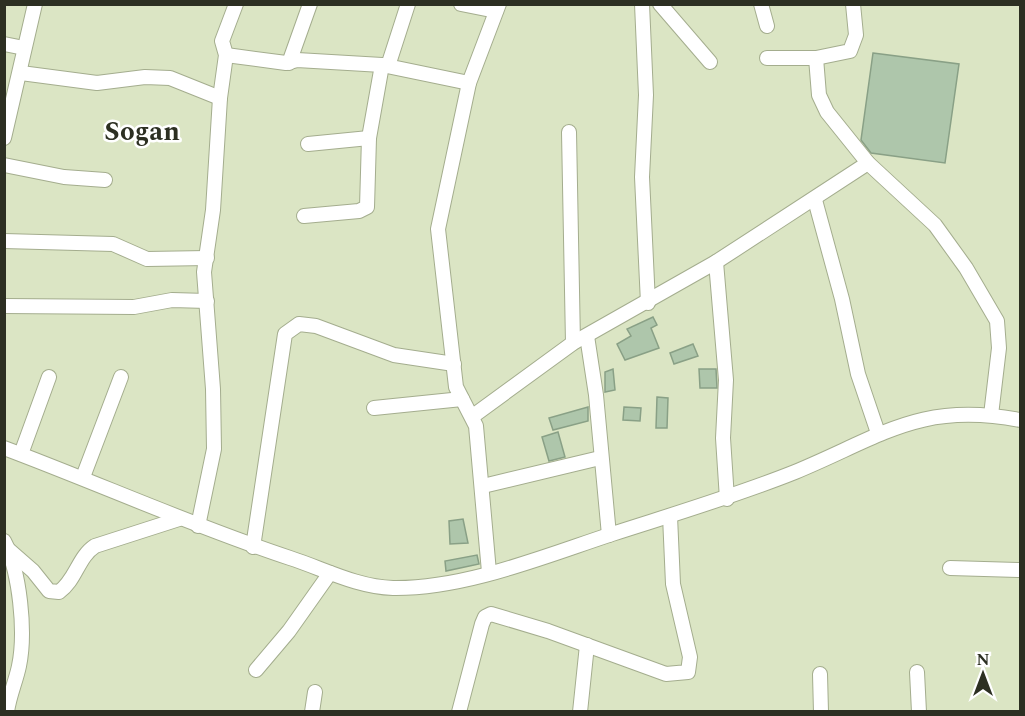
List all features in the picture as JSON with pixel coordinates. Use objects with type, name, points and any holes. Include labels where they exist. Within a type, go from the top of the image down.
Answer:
[{"type":"street","points":[[4,138],[7,116],[21,73],[24,48],[35,4]]},
{"type":"street","points":[[198,525],[214,449],[204,272],[226,55],[222,41],[236,4]]},
{"type":"street","points":[[289,63],[310,4]]},
{"type":"street","points":[[304,216],[365,210],[369,138],[385,66],[408,4]]},
{"type":"street","points":[[461,4],[497,8],[469,83],[438,230],[456,387],[473,416],[483,486],[489,572]]},
{"type":"street","points":[[642,4],[646,95],[642,177],[648,303]]},
{"type":"street","points":[[660,4],[710,62]]},
{"type":"street","points":[[761,4],[767,26]]},
{"type":"street","points":[[767,58],[816,58],[850,51],[855,42],[853,4]]},
{"type":"street","points":[[4,44],[24,48]]},
{"type":"street","points":[[226,55],[289,63],[304,60],[385,66],[469,83]]},
{"type":"street","points":[[816,58],[819,95],[827,112],[868,163],[935,225],[966,268],[998,321],[999,348],[991,415]]},
{"type":"street","points":[[21,73],[97,82],[146,77],[170,78],[220,98]]},
{"type":"street","points":[[569,132],[573,343]]},
{"type":"street","points":[[308,144],[369,138]]},
{"type":"street","points":[[473,416],[573,343],[648,303],[716,262],[868,163]]},
{"type":"street","points":[[4,165],[64,177],[105,180]]},
{"type":"street","points":[[814,200],[842,298],[858,374],[878,433]]},
{"type":"street","points":[[4,241],[113,244],[147,259],[207,258]]},
{"type":"street","points":[[716,262],[726,380],[723,438],[726,499]]},
{"type":"street","points":[[4,306],[134,307],[172,300],[207,302]]},
{"type":"street","points":[[253,547],[285,334],[291,327],[299,324],[316,326],[394,355],[454,364]]},
{"type":"street","points":[[587,336],[596,395],[600,458],[609,535]]},
{"type":"street","points":[[21,454],[49,377]]},
{"type":"street","points":[[83,477],[121,377]]},
{"type":"street","points":[[374,408],[462,399]]},
{"type":"street","points":[[4,448],[83,477],[179,519],[253,547],[375,586],[404,588],[489,572],[726,499],[798,471],[878,433],[932,417],[991,415],[1020,420]]},
{"type":"street","points":[[483,486],[600,458]]},
{"type":"street","points":[[459,711],[485,617],[491,614],[587,645],[666,674],[688,672],[690,657],[673,584],[670,516]]},
{"type":"street","points":[[7,545],[49,591],[59,592],[70,584],[86,554],[95,546],[179,519]]},
{"type":"street","points":[[7,545],[20,609],[23,639],[20,665],[7,711]]},
{"type":"street","points":[[950,568],[1020,570]]},
{"type":"street","points":[[256,670],[330,573]]},
{"type":"street","points":[[580,711],[587,645]]},
{"type":"street","points":[[917,672],[919,711]]},
{"type":"street","points":[[820,674],[821,711]]},
{"type":"street","points":[[312,711],[315,692]]},
{"type":"building","points":[[873,53],[959,64],[945,163],[871,153],[861,140]]},
{"type":"building","points":[[653,317],[657,325],[651,328],[659,348],[625,360],[617,344],[631,336],[627,329]]},
{"type":"building","points":[[693,344],[698,356],[674,364],[670,353]]},
{"type":"building","points":[[613,369],[615,390],[605,392],[605,372]]},
{"type":"building","points":[[699,369],[716,369],[717,388],[700,388]]},
{"type":"building","points":[[657,397],[668,398],[667,428],[656,428]]},
{"type":"building","points":[[588,407],[588,421],[553,430],[549,418]]},
{"type":"building","points":[[624,407],[641,408],[640,421],[623,420]]},
{"type":"building","points":[[558,432],[565,457],[549,461],[542,437]]},
{"type":"building","points":[[463,519],[468,543],[450,544],[449,521]]},
{"type":"building","points":[[477,555],[479,564],[446,571],[445,561]]},
{"type":"district","name":"Sogan","points":[[142,131]]}]
